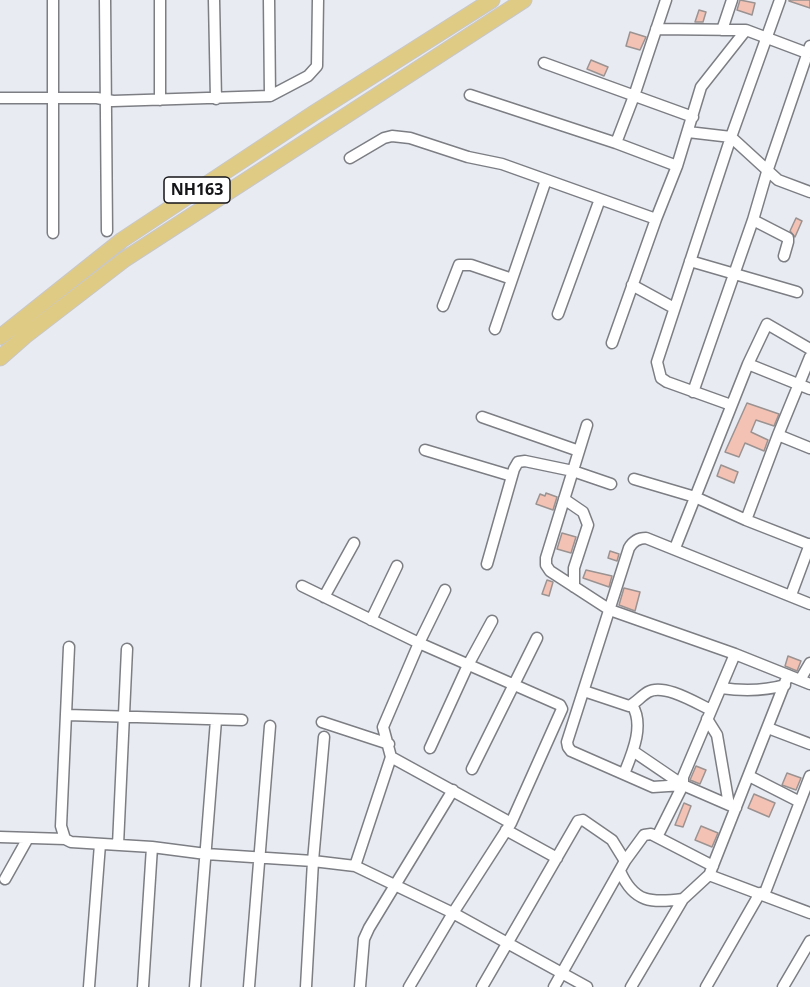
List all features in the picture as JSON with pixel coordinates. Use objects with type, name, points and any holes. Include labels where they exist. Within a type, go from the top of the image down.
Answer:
[{"type":"highway","name":"NH163","points":[[0,337],[122,240],[314,112],[492,0]]},
{"type":"highway","name":"NH163","points":[[0,358],[125,260],[525,0]]},
{"type":"street","points":[[53,0],[53,233]]},
{"type":"street","points":[[105,0],[107,231]]},
{"type":"street","points":[[160,0],[160,100]]},
{"type":"street","points":[[214,0],[216,99]]},
{"type":"street","points":[[269,0],[270,96]]},
{"type":"street","points":[[0,98],[106,99],[113,101],[270,96],[308,76],[317,66],[318,0]]},
{"type":"street","points":[[616,142],[666,0]]},
{"type":"street","points":[[722,30],[732,0]]},
{"type":"street","points":[[731,405],[667,382],[661,378],[657,362],[731,137],[780,0]]},
{"type":"street","points":[[656,29],[747,30],[809,49],[806,70],[766,172],[753,220],[693,392]]},
{"type":"street","points":[[612,343],[677,166],[698,95],[706,80],[747,30]]},
{"type":"street","points":[[544,63],[693,117]]},
{"type":"street","points":[[471,95],[616,142],[677,166]]},
{"type":"street","points":[[687,132],[731,137],[766,172],[778,180],[810,192]]},
{"type":"street","points":[[350,159],[384,138],[400,136],[468,157],[502,164],[656,219]]},
{"type":"street","points":[[495,328],[546,180]]},
{"type":"street","points":[[558,314],[600,199]]},
{"type":"street","points":[[753,220],[788,238],[784,256]]},
{"type":"street","points":[[690,261],[797,292]]},
{"type":"street","points":[[443,306],[459,265],[471,265],[512,279]]},
{"type":"street","points":[[632,285],[674,308]]},
{"type":"street","points":[[675,548],[747,364],[767,324],[810,349]]},
{"type":"street","points":[[746,520],[810,357]]},
{"type":"street","points":[[747,364],[810,389]]},
{"type":"street","points":[[482,417],[579,451]]},
{"type":"street","points":[[587,425],[546,558],[546,565],[550,571],[610,610],[735,654],[787,680],[805,682],[810,663]]},
{"type":"street","points":[[778,435],[810,448]]},
{"type":"street","points":[[425,450],[512,476]]},
{"type":"street","points":[[487,564],[518,462],[525,461],[573,471],[611,484]]},
{"type":"street","points":[[634,479],[695,497],[810,545],[791,595]]},
{"type":"street","points":[[564,499],[583,513],[588,525],[574,568],[574,587]]},
{"type":"street","points":[[684,785],[653,788],[572,751],[568,747],[567,742],[629,548],[633,542],[646,538],[675,548],[810,604]]},
{"type":"street","points":[[324,597],[354,543]]},
{"type":"street","points":[[371,620],[397,566]]},
{"type":"street","points":[[302,586],[419,643],[560,705],[562,709],[577,713]]},
{"type":"street","points":[[355,866],[391,757],[383,727],[419,643],[445,590]]},
{"type":"street","points":[[430,748],[468,665],[492,621]]},
{"type":"street","points":[[472,769],[537,638]]},
{"type":"street","points":[[65,839],[61,826],[69,647]]},
{"type":"street","points":[[118,845],[127,649]]},
{"type":"street","points":[[657,837],[684,785],[683,777],[735,654]]},
{"type":"street","points":[[721,688],[740,690],[775,688],[787,680]]},
{"type":"street","points":[[631,987],[683,899],[711,870],[732,806],[749,776],[787,680]]},
{"type":"street","points":[[584,691],[629,706],[657,688],[667,690],[709,714],[717,735],[732,806]]},
{"type":"street","points":[[624,774],[633,751],[637,722],[636,711],[632,705]]},
{"type":"street","points":[[409,987],[509,826],[562,709]]},
{"type":"street","points":[[67,715],[242,720]]},
{"type":"street","points":[[195,987],[216,720]]},
{"type":"street","points":[[322,722],[389,744]]},
{"type":"street","points":[[249,987],[270,726]]},
{"type":"street","points":[[768,728],[810,744]]},
{"type":"street","points":[[306,987],[313,861],[324,737]]},
{"type":"street","points":[[633,751],[684,785],[732,806]]},
{"type":"street","points":[[391,757],[453,790],[557,858]]},
{"type":"street","points":[[749,776],[800,802]]},
{"type":"street","points":[[706,987],[762,894],[810,776]]},
{"type":"street","points":[[360,987],[364,939],[453,790]]},
{"type":"street","points":[[482,987],[576,824],[583,820],[612,840],[622,866],[625,882],[639,898],[650,901],[683,899]]},
{"type":"street","points":[[554,987],[622,866],[644,835],[651,834],[711,870],[810,913]]},
{"type":"street","points":[[0,837],[65,839],[71,842],[152,847],[206,854],[260,856],[355,866],[453,913],[587,987]]},
{"type":"street","points":[[5,879],[28,838]]},
{"type":"street","points":[[89,987],[100,844]]},
{"type":"street","points":[[143,987],[152,847]]},
{"type":"street","points":[[783,987],[810,940]]},
{"type":"building","points":[[740,0],[755,3],[752,15],[737,10]]},
{"type":"building","points":[[810,0],[810,8],[789,1]]},
{"type":"building","points":[[699,10],[706,12],[703,22],[695,22]]},
{"type":"building","points":[[630,32],[646,37],[640,50],[626,46]]},
{"type":"building","points":[[591,60],[608,67],[604,76],[587,69]]},
{"type":"building","points":[[796,218],[802,221],[795,237],[790,231]]},
{"type":"building","points":[[747,403],[779,414],[774,426],[756,420],[751,432],[768,440],[764,451],[745,443],[739,457],[725,452]]},
{"type":"building","points":[[721,465],[738,472],[734,483],[717,476]]},
{"type":"building","points":[[546,493],[557,497],[553,510],[536,504],[540,494],[545,496]]},
{"type":"building","points":[[562,533],[576,537],[571,553],[557,549]]},
{"type":"building","points":[[610,551],[619,554],[617,561],[608,558]]},
{"type":"building","points":[[586,570],[612,576],[609,587],[583,578]]},
{"type":"building","points":[[547,580],[553,582],[549,596],[542,594]]},
{"type":"building","points":[[624,588],[640,592],[635,611],[619,605]]},
{"type":"building","points":[[788,656],[801,661],[797,671],[785,666]]},
{"type":"building","points":[[696,766],[706,770],[700,784],[690,780]]},
{"type":"building","points":[[787,773],[801,778],[796,790],[782,785]]},
{"type":"building","points":[[754,794],[775,803],[769,817],[748,808]]},
{"type":"building","points":[[684,803],[691,806],[683,827],[675,825]]},
{"type":"building","points":[[701,826],[718,833],[712,847],[695,840]]}]
